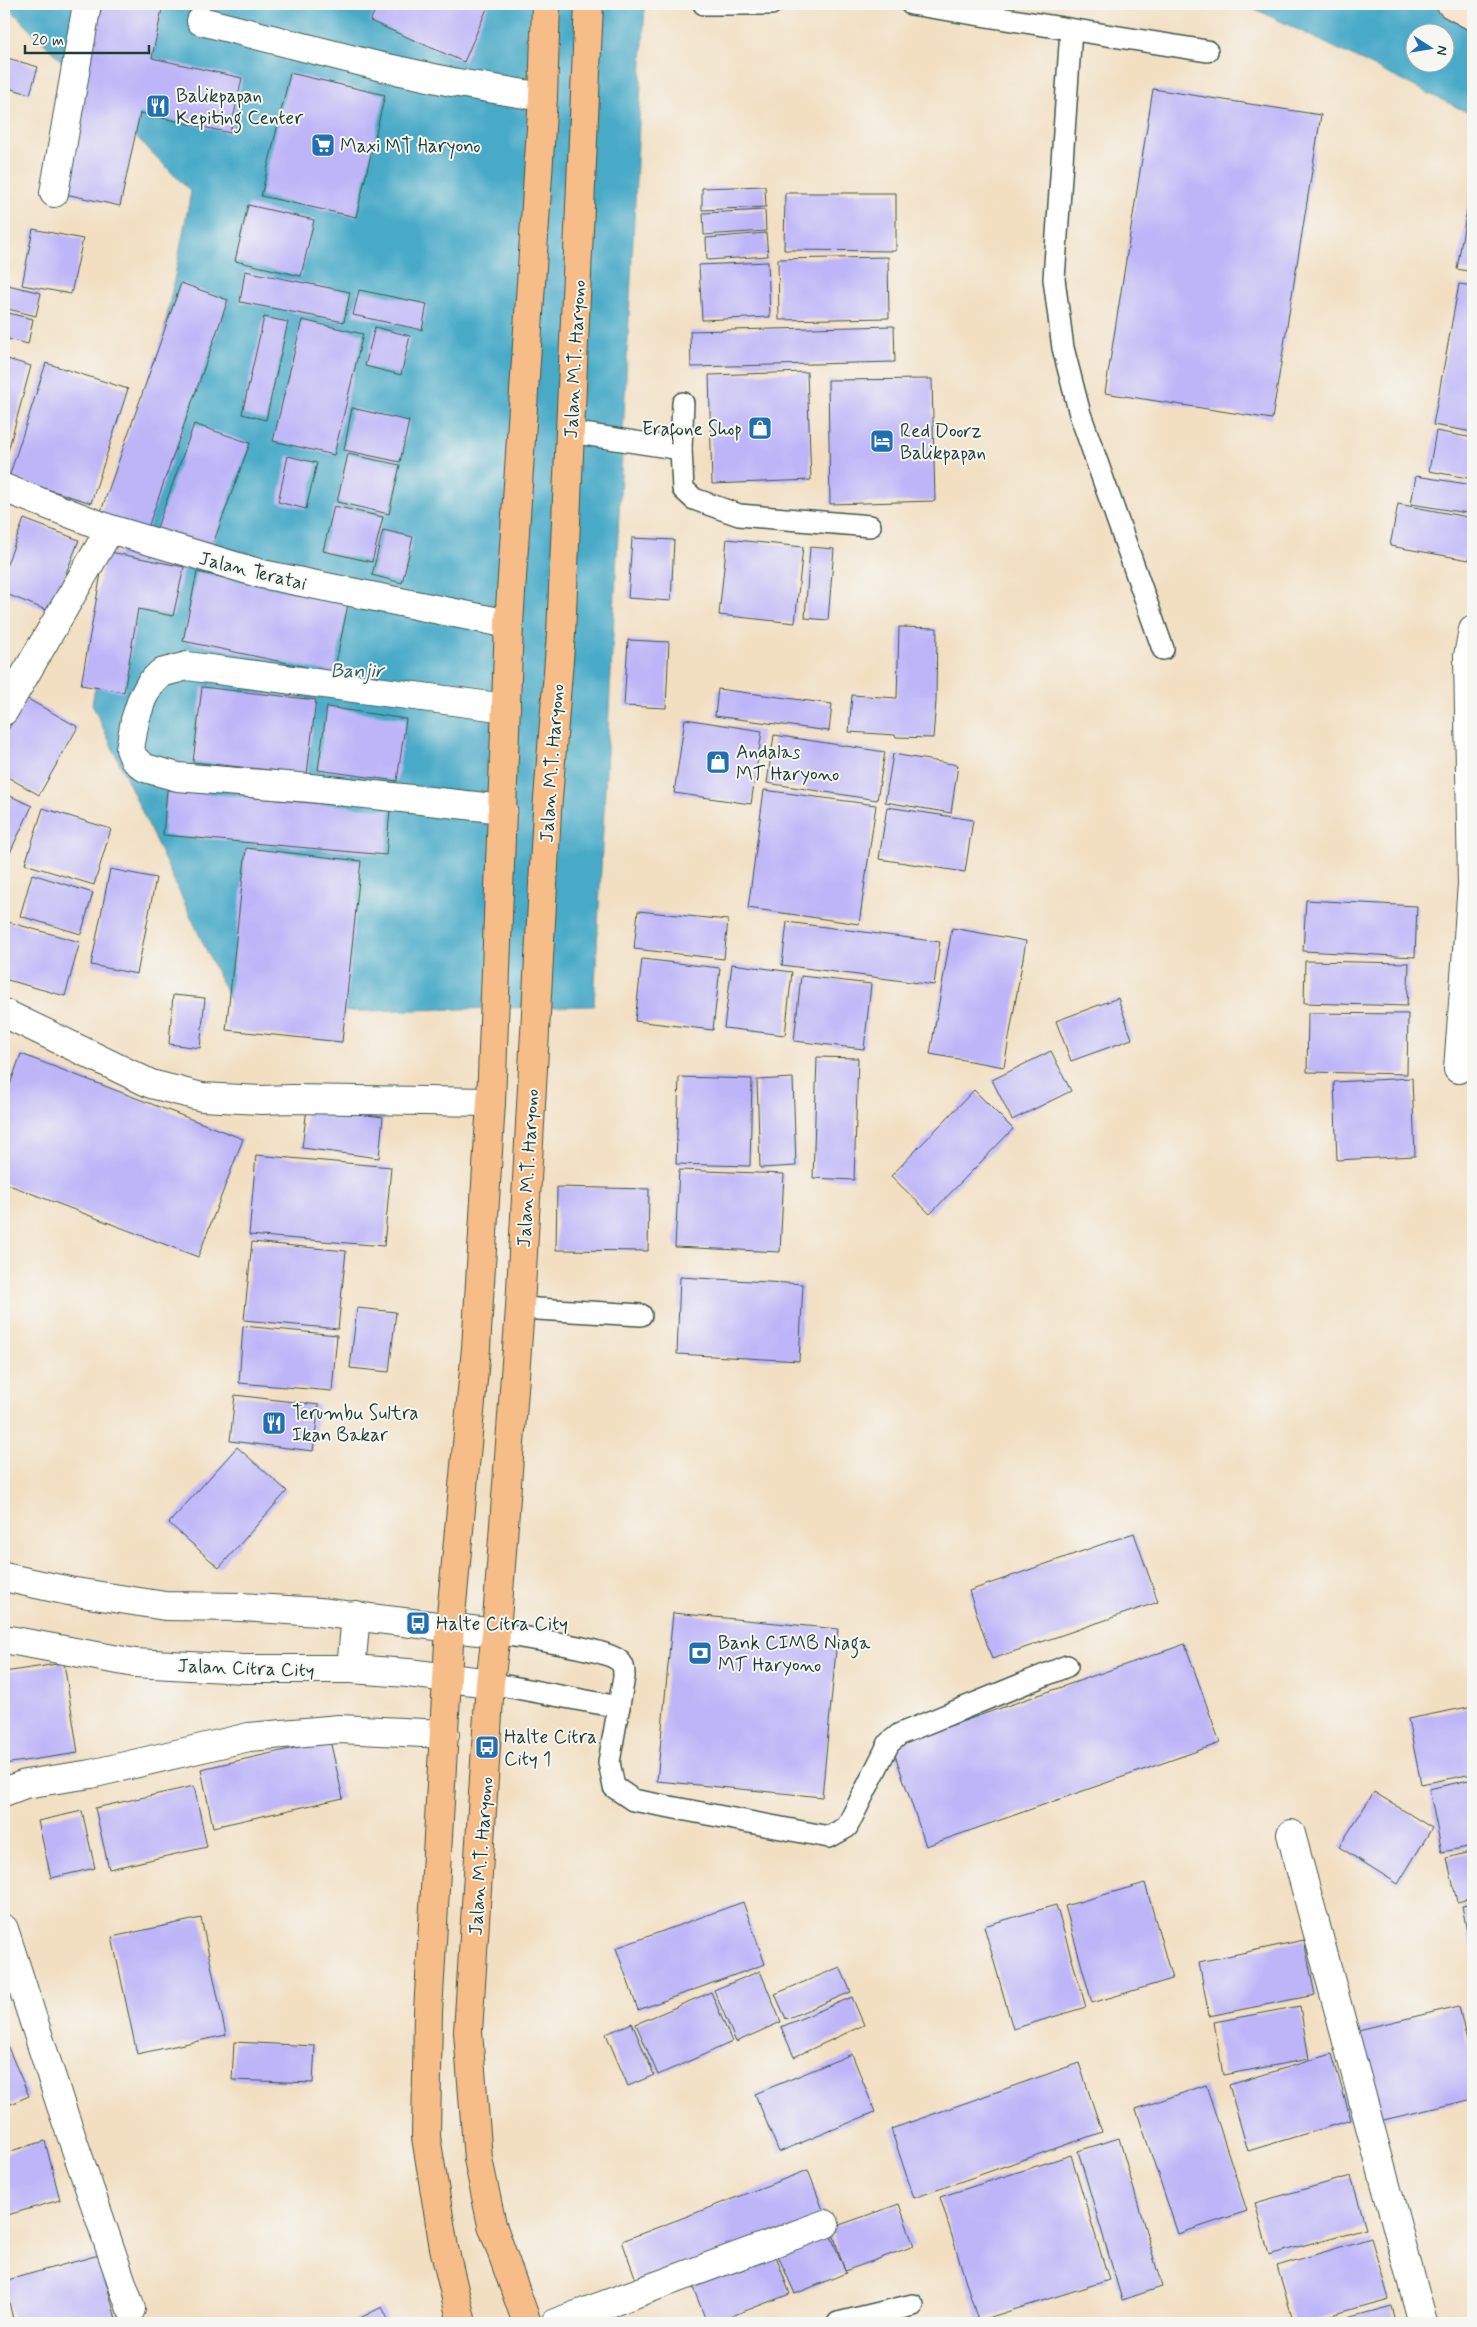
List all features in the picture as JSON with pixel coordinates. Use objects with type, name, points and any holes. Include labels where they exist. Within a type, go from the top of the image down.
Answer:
[{"type":"main road","name":"Jalan M.T. Haryono","points":[[462,2323],[444,2248],[426,2137],[428,2012],[450,1626],[476,1348],[491,1102],[509,624],[543,98],[546,4]]},
{"type":"main road","name":"Jalan M.T. Haryono","points":[[527,2323],[492,2224],[478,2159],[468,2032],[490,1683],[496,1633],[520,1308],[546,820],[561,634],[589,4]]},
{"type":"main road","points":[[1451,4],[1473,16]]},
{"type":"street","points":[[54,192],[87,4]]},
{"type":"street","points":[[201,20],[387,68],[543,98]]},
{"type":"street","name":"Jalan Teratai","points":[[4,488],[110,529],[262,574],[509,624]]},
{"type":"street","points":[[4,711],[110,529]]},
{"type":"street","points":[[1458,1069],[1472,884],[1468,656],[1473,630]]},
{"type":"street","points":[[503,809],[310,788],[178,778],[145,768],[134,759],[130,750],[135,720],[150,684],[161,673],[187,666],[506,708]]},
{"type":"street","points":[[4,1013],[151,1084],[186,1094],[261,1100],[491,1102]]},
{"type":"street","points":[[4,1577],[69,1592],[165,1606],[241,1607],[356,1615],[496,1633]]},
{"type":"street","points":[[351,1669],[356,1615]]},
{"type":"street","name":"Jalan Citra City","points":[[4,1639],[135,1663],[244,1669],[351,1669],[490,1683]]},
{"type":"street","points":[[4,1792],[25,1784],[91,1774],[249,1737],[339,1729],[444,1734]]},
{"type":"street","points":[[1291,1834],[1423,2323]]},
{"type":"street","points":[[4,1929],[61,2106],[131,2309]]},
{"type":"street","points":[[555,2323],[825,2224]]},
{"type":"lane","points":[[704,4],[771,4]]},
{"type":"lane","points":[[911,4],[1207,51]]},
{"type":"lane","points":[[1071,30],[1054,279],[1063,348],[1080,414],[1163,648]]},
{"type":"lane","points":[[683,403],[681,449],[683,489],[694,499],[739,515],[870,526]]},
{"type":"lane","points":[[570,432],[681,449]]},
{"type":"lane","points":[[520,1308],[641,1315]]},
{"type":"lane","points":[[496,1633],[599,1652],[619,1660],[624,1667],[624,1677],[609,1762],[614,1786],[633,1800],[829,1837],[847,1827],[889,1742],[900,1734],[1067,1666]]},
{"type":"lane","points":[[490,1683],[619,1707]]},
{"type":"lane","points":[[838,2323],[913,2305]]},
{"type":"water","name":"Banjir","points":[[5,4],[645,4],[594,1006],[236,1014],[92,704],[191,192]]},
{"type":"water","points":[[1245,4],[1473,4],[1473,115]]},
{"type":"building","name":"Balikpapan Kepiting Center","points":[[102,4],[163,4],[152,58],[242,78],[230,133],[140,113],[120,206],[61,193]]},
{"type":"building","points":[[378,4],[489,4],[464,62],[370,21]]},
{"type":"building","points":[[4,57],[38,67],[30,94],[4,87]]},
{"type":"building","name":"Maxi MT Haryono","points":[[290,73],[385,95],[356,217],[261,196]]},
{"type":"building","points":[[1153,89],[1321,115],[1272,419],[1105,393]]},
{"type":"building","points":[[1473,180],[1473,272],[1457,269]]},
{"type":"building","points":[[765,186],[766,207],[702,210],[702,188]]},
{"type":"building","points":[[785,193],[896,193],[896,251],[784,250]]},
{"type":"building","points":[[248,205],[314,220],[301,276],[235,261]]},
{"type":"building","points":[[765,210],[766,231],[704,235],[703,213]]},
{"type":"building","points":[[33,229],[83,239],[71,294],[22,285]]},
{"type":"building","points":[[766,233],[768,256],[707,260],[706,238]]},
{"type":"building","points":[[888,257],[889,318],[779,320],[778,259]]},
{"type":"building","points":[[768,262],[770,317],[702,320],[699,265]]},
{"type":"building","points":[[245,271],[350,292],[344,322],[240,302]]},
{"type":"building","points":[[181,283],[228,300],[146,533],[99,517]]},
{"type":"building","points":[[4,284],[41,293],[36,316],[4,308]]},
{"type":"building","points":[[1459,284],[1473,286],[1473,432],[1433,425]]},
{"type":"building","points":[[359,290],[427,304],[422,330],[353,315]]},
{"type":"building","points":[[4,312],[33,319],[28,344],[4,338]]},
{"type":"building","points":[[264,317],[288,322],[266,420],[242,414]]},
{"type":"building","points":[[302,320],[363,334],[334,455],[273,441]]},
{"type":"building","points":[[894,326],[895,362],[691,367],[690,331]]},
{"type":"building","points":[[375,327],[410,336],[401,375],[365,366]]},
{"type":"building","points":[[4,358],[31,366],[4,466]]},
{"type":"building","points":[[46,363],[128,389],[91,503],[9,477]]},
{"type":"building","name":"Erafone Shop","points":[[807,372],[811,480],[712,484],[709,375]]},
{"type":"building","name":"Red Doorz Balikpapan","points":[[932,379],[935,501],[830,504],[828,380]]},
{"type":"building","points":[[352,408],[409,421],[400,462],[344,450]]},
{"type":"building","points":[[194,424],[250,443],[210,552],[155,533]]},
{"type":"building","points":[[1436,431],[1473,438],[1473,479],[1429,471]]},
{"type":"building","points":[[348,454],[400,465],[389,514],[337,502]]},
{"type":"building","points":[[288,456],[317,463],[306,509],[278,502]]},
{"type":"building","points":[[1416,476],[1473,485],[1473,514],[1411,504]]},
{"type":"building","points":[[1398,504],[1473,518],[1473,539],[1469,560],[1390,546]]},
{"type":"building","points":[[334,506],[383,517],[372,562],[323,551]]},
{"type":"building","points":[[24,519],[79,540],[51,612],[4,593],[4,572]]},
{"type":"building","points":[[383,530],[413,537],[402,583],[372,575]]},
{"type":"building","points":[[632,538],[674,540],[671,601],[628,598]]},
{"type":"building","points":[[727,539],[803,547],[795,623],[719,615]]},
{"type":"building","points":[[810,547],[834,549],[828,620],[805,618]]},
{"type":"building","points":[[105,551],[184,567],[173,616],[138,609],[124,692],[81,685]]},
{"type":"building","points":[[197,572],[348,604],[334,673],[183,641]]},
{"type":"building","points":[[899,627],[937,628],[936,701],[933,738],[896,737],[895,735],[849,732],[852,695],[897,698]]},
{"type":"building","points":[[628,640],[669,642],[666,708],[624,706]]},
{"type":"building","points":[[202,687],[316,700],[307,774],[193,762]]},
{"type":"building","points":[[718,689],[832,704],[829,731],[715,716]]},
{"type":"building","points":[[26,698],[78,727],[39,795],[4,775],[4,737]]},
{"type":"building","points":[[327,707],[406,719],[397,781],[318,770]]},
{"type":"building","name":"Andalas MT Haryono","points":[[685,719],[762,731],[751,804],[674,793]]},
{"type":"building","points":[[774,735],[885,752],[877,800],[767,783]]},
{"type":"building","points":[[893,754],[958,765],[951,813],[885,802]]},
{"type":"building","points":[[167,790],[390,810],[386,855],[163,835]]},
{"type":"building","points":[[764,790],[876,805],[859,924],[748,908]]},
{"type":"building","points":[[4,793],[32,806],[4,865]]},
{"type":"building","points":[[887,807],[973,820],[965,872],[879,859]]},
{"type":"building","points":[[43,808],[111,829],[94,885],[25,864]]},
{"type":"building","points":[[246,848],[361,861],[342,1042],[226,1030]]},
{"type":"building","points":[[110,869],[156,878],[137,974],[91,965]]},
{"type":"building","points":[[32,874],[93,893],[81,934],[20,916]]},
{"type":"building","points":[[1306,900],[1417,906],[1415,957],[1303,951]]},
{"type":"building","points":[[638,911],[728,920],[724,959],[634,949]]},
{"type":"building","points":[[8,922],[80,942],[65,996],[4,979],[4,938]]},
{"type":"building","points":[[787,922],[940,942],[934,985],[782,965]]},
{"type":"building","points":[[952,928],[1026,941],[1004,1067],[930,1054]]},
{"type":"building","points":[[642,959],[720,968],[713,1030],[635,1021]]},
{"type":"building","points":[[1305,961],[1409,963],[1407,1006],[1304,1003]]},
{"type":"building","points":[[732,964],[792,972],[785,1035],[724,1028]]},
{"type":"building","points":[[801,976],[871,984],[864,1049],[794,1041]]},
{"type":"building","points":[[173,995],[205,998],[200,1048],[169,1044]]},
{"type":"building","points":[[1118,998],[1132,1039],[1071,1061],[1056,1021]]},
{"type":"building","points":[[1308,1013],[1408,1014],[1407,1074],[1307,1072]]},
{"type":"building","points":[[1051,1051],[1071,1091],[1012,1120],[992,1080]]},
{"type":"building","points":[[21,1054],[243,1139],[198,1257],[4,1183],[4,1101]]},
{"type":"building","points":[[817,1057],[858,1058],[854,1180],[813,1178]]},
{"type":"building","points":[[679,1077],[752,1079],[750,1166],[676,1164]]},
{"type":"building","points":[[793,1078],[796,1166],[760,1168],[757,1080]]},
{"type":"building","points":[[1412,1078],[1415,1156],[1337,1160],[1334,1082]]},
{"type":"building","points":[[974,1090],[1013,1129],[930,1214],[891,1176]]},
{"type":"building","points":[[307,1108],[383,1117],[379,1158],[302,1148]]},
{"type":"building","points":[[256,1155],[391,1167],[384,1246],[249,1235]]},
{"type":"building","points":[[679,1170],[784,1174],[780,1252],[675,1247]]},
{"type":"building","points":[[557,1187],[649,1189],[648,1251],[556,1250]]},
{"type":"building","points":[[252,1242],[346,1251],[338,1329],[244,1320]]},
{"type":"building","points":[[680,1277],[803,1284],[799,1361],[677,1354]]},
{"type":"building","points":[[357,1308],[396,1312],[389,1372],[350,1368]]},
{"type":"building","points":[[243,1326],[337,1335],[332,1391],[239,1383]]},
{"type":"building","name":"Terumbu Sultra Ikan Bakar","points":[[235,1395],[319,1405],[313,1451],[230,1441]]},
{"type":"building","points":[[237,1447],[287,1491],[219,1568],[169,1523]]},
{"type":"building","points":[[1134,1533],[1158,1602],[992,1659],[969,1591]]},
{"type":"building","points":[[673,1613],[838,1629],[822,1797],[657,1781]]},
{"type":"building","points":[[1185,1644],[1220,1743],[926,1846],[892,1746]]},
{"type":"building","points":[[64,1663],[78,1753],[4,1764],[4,1672]]},
{"type":"building","points":[[1473,1706],[1473,1774],[1421,1784],[1408,1719]]},
{"type":"building","points":[[330,1740],[343,1798],[213,1827],[201,1769]]},
{"type":"building","points":[[1473,1779],[1473,1846],[1442,1852],[1429,1789]]},
{"type":"building","points":[[194,1786],[207,1847],[109,1869],[95,1808]]},
{"type":"building","points":[[1374,1792],[1432,1828],[1398,1884],[1339,1847]]},
{"type":"building","points":[[82,1811],[95,1868],[51,1878],[38,1821]]},
{"type":"building","points":[[1473,1851],[1473,1898],[1457,1902],[1447,1858]]},
{"type":"building","points":[[1145,1883],[1172,1979],[1092,2003],[1065,1906]]},
{"type":"building","points":[[743,1902],[765,1964],[638,2010],[616,1948]]},
{"type":"building","points":[[1473,1904],[1473,1946],[1470,1947],[1462,1906]]},
{"type":"building","points":[[1056,1905],[1086,2007],[1013,2029],[984,1926]]},
{"type":"building","points":[[201,1918],[226,2035],[137,2054],[112,1937]]},
{"type":"building","points":[[1304,1940],[1315,1995],[1209,2016],[1199,1962]]},
{"type":"building","points":[[840,1967],[851,1992],[786,2019],[775,1994]]},
{"type":"building","points":[[760,1971],[781,2022],[736,2042],[714,1990]]},
{"type":"building","points":[[711,1992],[732,2042],[658,2075],[636,2024]]},
{"type":"building","points":[[852,1997],[864,2025],[794,2057],[781,2027]]},
{"type":"building","points":[[1300,2006],[1309,2059],[1223,2075],[1214,2022]]},
{"type":"building","points":[[1459,2006],[1473,2069],[1473,2099],[1375,2122],[1354,2031]]},
{"type":"building","points":[[632,2023],[654,2075],[628,2086],[606,2034]]},
{"type":"building","points":[[4,2038],[29,2096],[4,2107]]},
{"type":"building","points":[[234,2042],[315,2046],[313,2083],[232,2080]]},
{"type":"building","points":[[852,2054],[875,2112],[779,2152],[755,2094]]},
{"type":"building","points":[[1332,2054],[1351,2120],[1248,2151],[1229,2085]]},
{"type":"building","points":[[1079,2063],[1102,2132],[914,2198],[891,2129]]},
{"type":"building","points":[[1206,2085],[1247,2211],[1178,2234],[1136,2109]]},
{"type":"building","points":[[1119,2138],[1162,2287],[1122,2300],[1078,2151]]},
{"type":"building","points":[[45,2141],[60,2200],[4,2216],[4,2153]]},
{"type":"building","points":[[1071,2155],[1109,2280],[978,2321],[940,2197]]},
{"type":"building","points":[[808,2170],[826,2218],[639,2288],[622,2241]]},
{"type":"building","points":[[1351,2176],[1366,2228],[1269,2255],[1255,2203]]},
{"type":"building","points":[[899,2204],[914,2246],[845,2271],[831,2228]]},
{"type":"building","points":[[828,2229],[846,2273],[795,2294],[776,2251]]},
{"type":"building","points":[[1371,2238],[1389,2299],[1303,2323],[1294,2323],[1277,2266]]},
{"type":"building","points":[[774,2251],[790,2294],[713,2323],[707,2323],[691,2282]]},
{"type":"building","points":[[99,2255],[117,2323],[14,2323],[4,2281]]},
{"type":"building","points":[[1392,2306],[1396,2323],[1328,2323]]},
{"type":"building","points":[[382,2307],[390,2323],[350,2323]]},
{"type":"place","name":"Balikpapan Kepiting Center","points":[[158,106]]},
{"type":"place","name":"Maxi MT Haryono","points":[[323,145]]},
{"type":"place","name":"Erafone Shop","points":[[760,428]]},
{"type":"place","name":"Red Doorz Balikpapan","points":[[882,441]]},
{"type":"place","name":"Andalas MT Haryono","points":[[718,762]]},
{"type":"place","name":"Terumbu Sultra Ikan Bakar","points":[[274,1423]]},
{"type":"place","name":"Halte Citra City","points":[[418,1623]]},
{"type":"place","name":"Bank CIMB Niaga MT Haryono","points":[[700,1653]]},
{"type":"place","name":"Halte Citra City 1","points":[[487,1747]]}]
